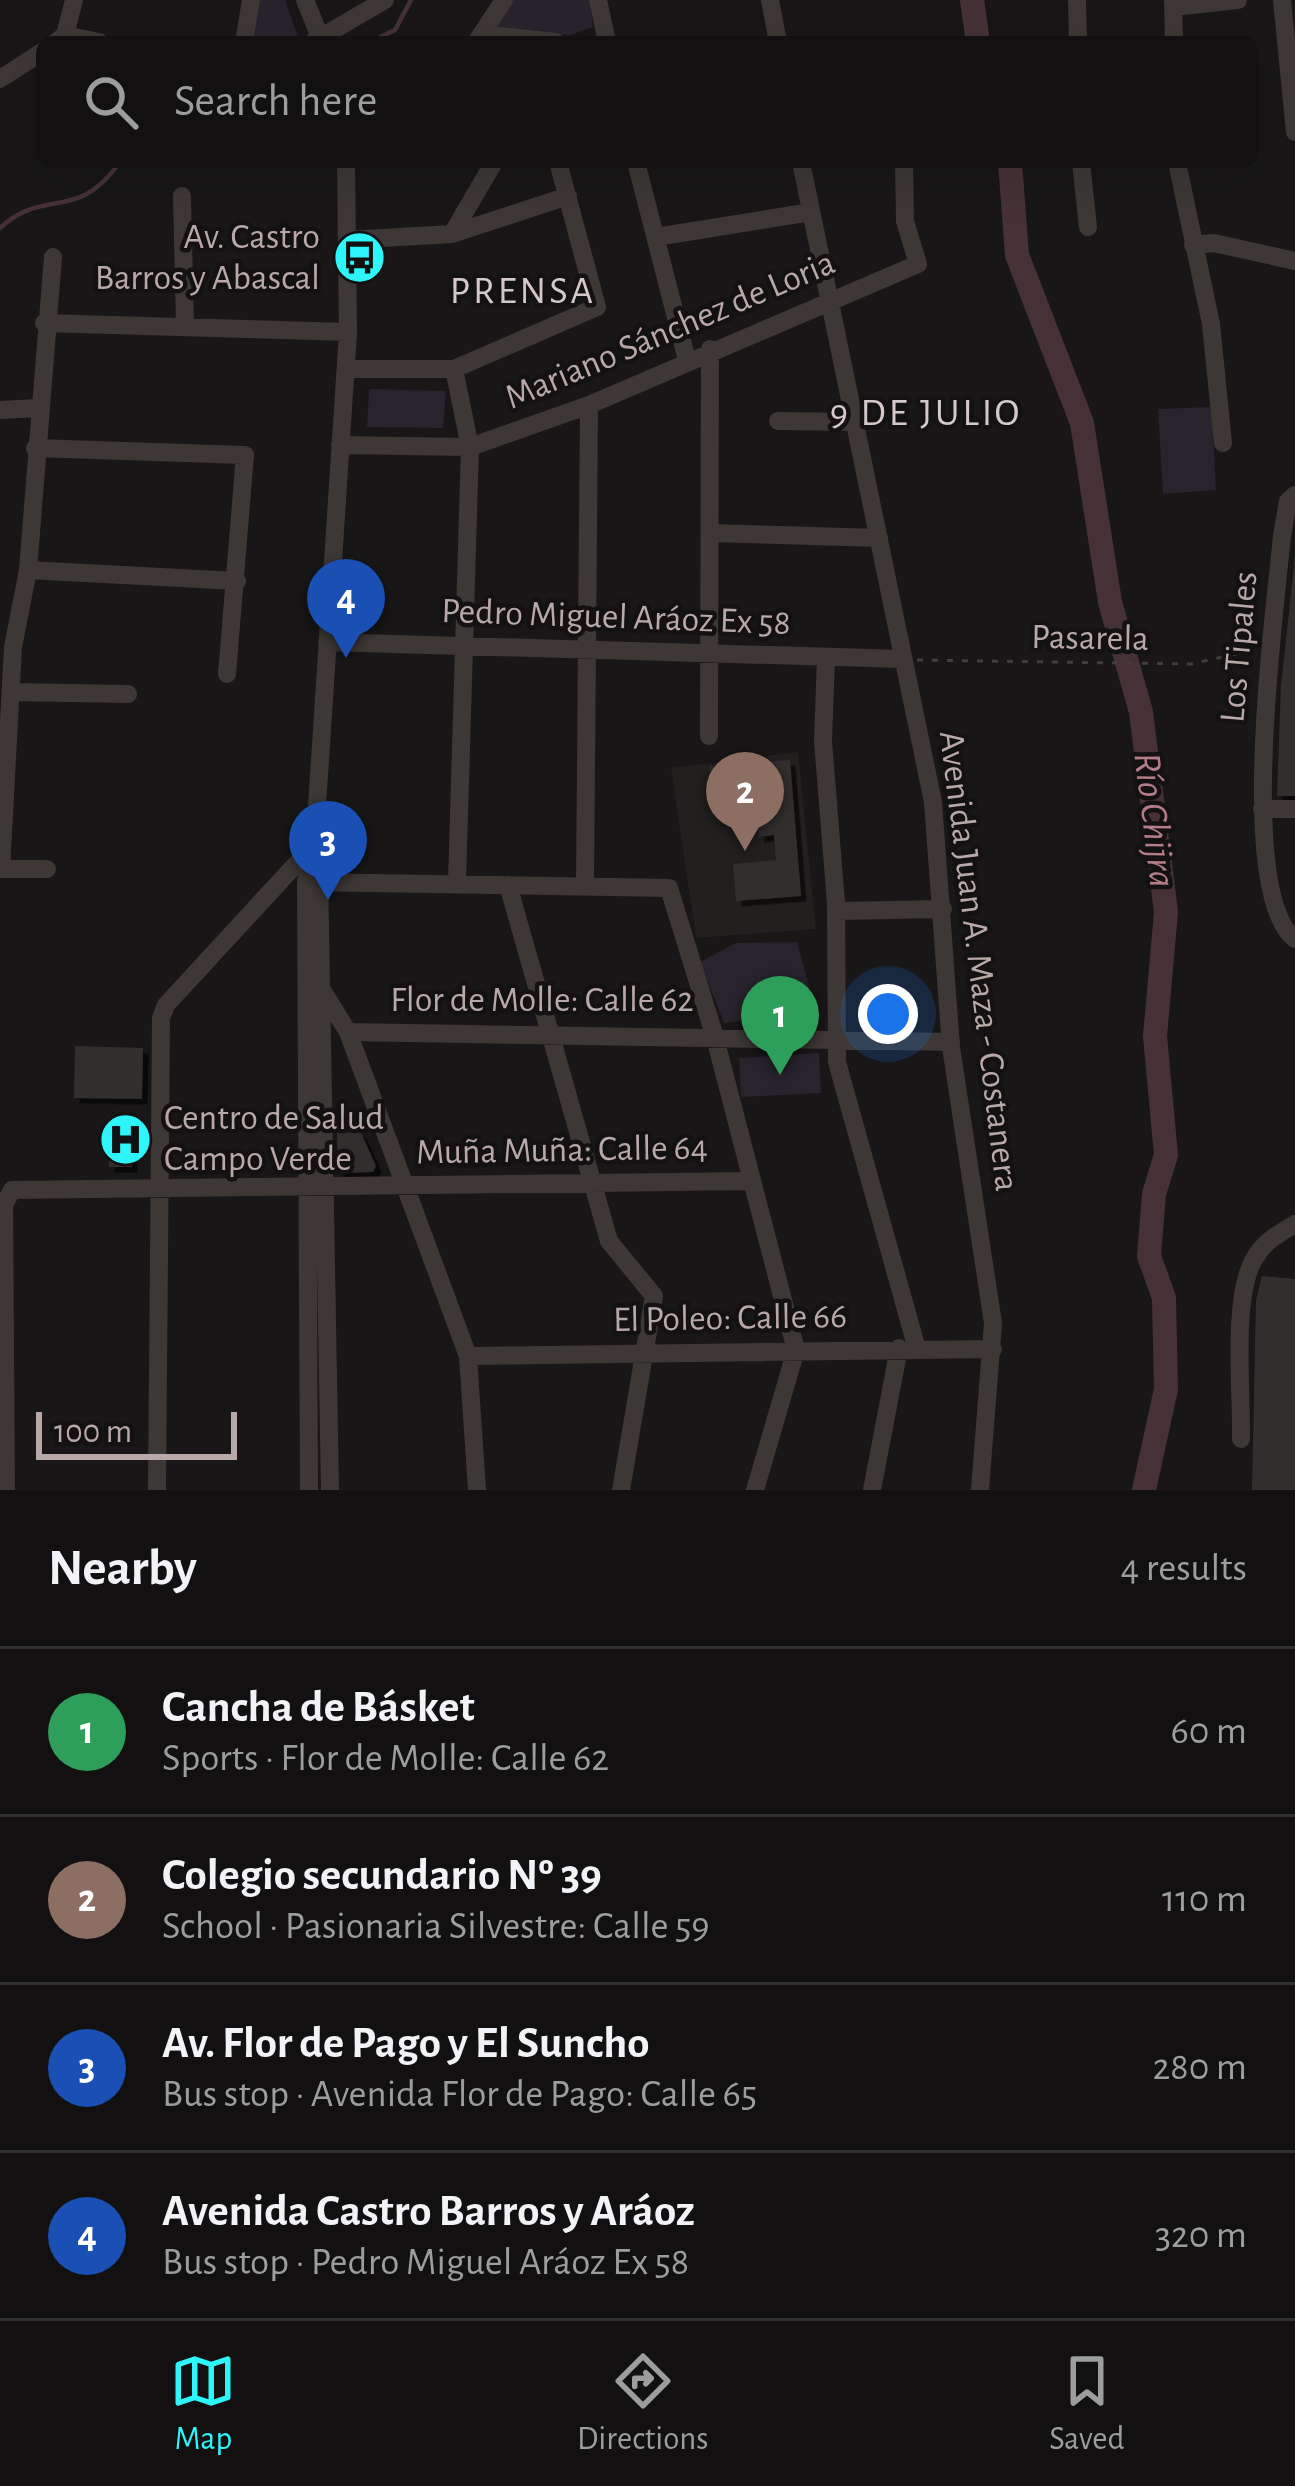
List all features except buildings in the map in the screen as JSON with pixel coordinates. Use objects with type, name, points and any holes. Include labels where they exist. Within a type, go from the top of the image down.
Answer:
[{"type":"street","points":[[61,36],[74,0]]},
{"type":"street","points":[[245,36],[251,0]]},
{"type":"street","points":[[305,0],[317,36]]},
{"type":"street","points":[[327,36],[385,0]]},
{"type":"street","points":[[481,36],[504,0]]},
{"type":"street","points":[[598,0],[601,36]]},
{"type":"street","points":[[770,0],[777,36]]},
{"type":"street","points":[[1077,0],[1078,36]]},
{"type":"street","points":[[1174,36],[1173,4],[1238,0]]},
{"type":"street","points":[[1282,0],[1295,132]]},
{"type":"street","points":[[0,79],[36,56]]},
{"type":"street","points":[[309,1490],[305,1186],[313,882],[348,332],[346,168]]},
{"type":"street","points":[[452,234],[490,168]]},
{"type":"street","points":[[346,369],[454,370],[597,307],[560,168]]},
{"type":"street","points":[[638,168],[687,359]]},
{"type":"street","name":"Avenida Juan A. Maza - Costanera","points":[[802,168],[933,802],[951,1042],[993,1349],[980,1490]]},
{"type":"street","name":"Mariano Sánchez de Loria","points":[[340,446],[470,447],[590,405],[710,349],[918,264],[905,221],[904,168]]},
{"type":"street","points":[[1083,168],[1088,227]]},
{"type":"street","points":[[1178,168],[1211,324],[1223,443]]},
{"type":"street","points":[[182,196],[185,326]]},
{"type":"street","points":[[347,240],[452,234],[568,196]]},
{"type":"street","points":[[656,237],[811,212]]},
{"type":"street","points":[[1193,244],[1214,243],[1295,261]]},
{"type":"street","points":[[47,869],[0,869],[12,692],[6,647],[28,570],[37,408],[53,257]]},
{"type":"street","points":[[44,323],[348,332]]},
{"type":"street","points":[[709,736],[710,349]]},
{"type":"street","points":[[454,370],[470,447],[458,882]]},
{"type":"street","points":[[584,887],[590,405]]},
{"type":"street","points":[[0,410],[37,408]]},
{"type":"street","points":[[778,421],[852,422]]},
{"type":"street","points":[[35,448],[245,454],[227,674]]},
{"type":"street","name":"Los Tipales","points":[[1295,495],[1288,501],[1282,536],[1260,763],[1276,919],[1295,939]]},
{"type":"street","points":[[710,533],[879,538]]},
{"type":"street","points":[[28,570],[237,581]]},
{"type":"street","name":"Pedro Miguel Aráoz Ex 58","points":[[327,642],[903,659]]},
{"type":"street","points":[[826,657],[823,741],[836,911],[835,1039],[908,1348],[872,1490]]},
{"type":"street","points":[[12,692],[128,694]]},
{"type":"street","points":[[1262,809],[1295,809]]},
{"type":"street","points":[[157,1490],[157,1185],[166,1005],[297,863],[314,852]]},
{"type":"street","points":[[313,882],[669,888],[714,1034],[796,1350],[755,1490]]},
{"type":"street","points":[[313,882],[328,1186],[330,1490]]},
{"type":"street","points":[[508,885],[609,1241],[654,1296],[622,1490]]},
{"type":"street","points":[[836,911],[943,909]]},
{"type":"street","points":[[321,988],[348,1032],[468,1356],[477,1490]]},
{"type":"street","name":"Flor de Molle: Calle 62","points":[[348,1032],[714,1034],[951,1042]]},
{"type":"street","name":"Muña Muña: Calle 64","points":[[7,1490],[4,1205],[12,1190],[752,1181]]},
{"type":"street","points":[[1240,1438],[1244,1297],[1251,1264],[1268,1240],[1295,1224]]},
{"type":"street","name":"El Poleo: Calle 66","points":[[468,1356],[993,1349]]},
{"type":"path","name":"Pasarela","points":[[903,659],[1191,664],[1272,644]]},
{"type":"shaded area","points":[[260,0],[285,0],[298,36],[253,36]]},
{"type":"shaded area","points":[[508,0],[590,0],[593,27],[571,35],[493,32]]},
{"type":"shaded area","points":[[369,389],[446,391],[443,428],[367,427]]},
{"type":"shaded area","points":[[1212,407],[1216,490],[1163,494],[1158,409]]},
{"type":"shaded area","points":[[798,752],[816,929],[696,938],[671,768]]},
{"type":"shaded area","points":[[797,942],[816,1012],[724,1023],[700,962],[736,943]]},
{"type":"shaded area","points":[[819,1053],[821,1093],[741,1097],[739,1058]]},
{"type":"waterway","points":[[382,36],[395,30],[411,0]]},
{"type":"waterway","name":"Río Chijra","points":[[972,0],[977,36]]},
{"type":"waterway","points":[[0,228],[32,209],[89,193],[115,168]]},
{"type":"waterway","name":"Río Chijra","points":[[1010,168],[1017,255],[1082,423],[1110,602],[1141,712],[1166,912],[1155,1036],[1166,1155],[1154,1194],[1149,1256],[1164,1298],[1166,1389],[1144,1490]]},
{"type":"place","name":"Av. Castro Barros y Abascal","points":[[359,258]]},
{"type":"place","name":"Avenida Castro Barros y Aráoz","points":[[346,658]]},
{"type":"place","name":"Colegio secundario Nº 39","points":[[745,851]]},
{"type":"place","name":"Av. Flor de Pago y El Suncho","points":[[328,900]]},
{"type":"place","name":"Cancha de Básket","points":[[780,1075]]},
{"type":"place","name":"Centro de Salud Campo Verde","points":[[125,1139]]},
{"type":"district","name":"PRENSA","points":[[523,291]]},
{"type":"district","name":"9 DE JULIO","points":[[926,413]]}]
